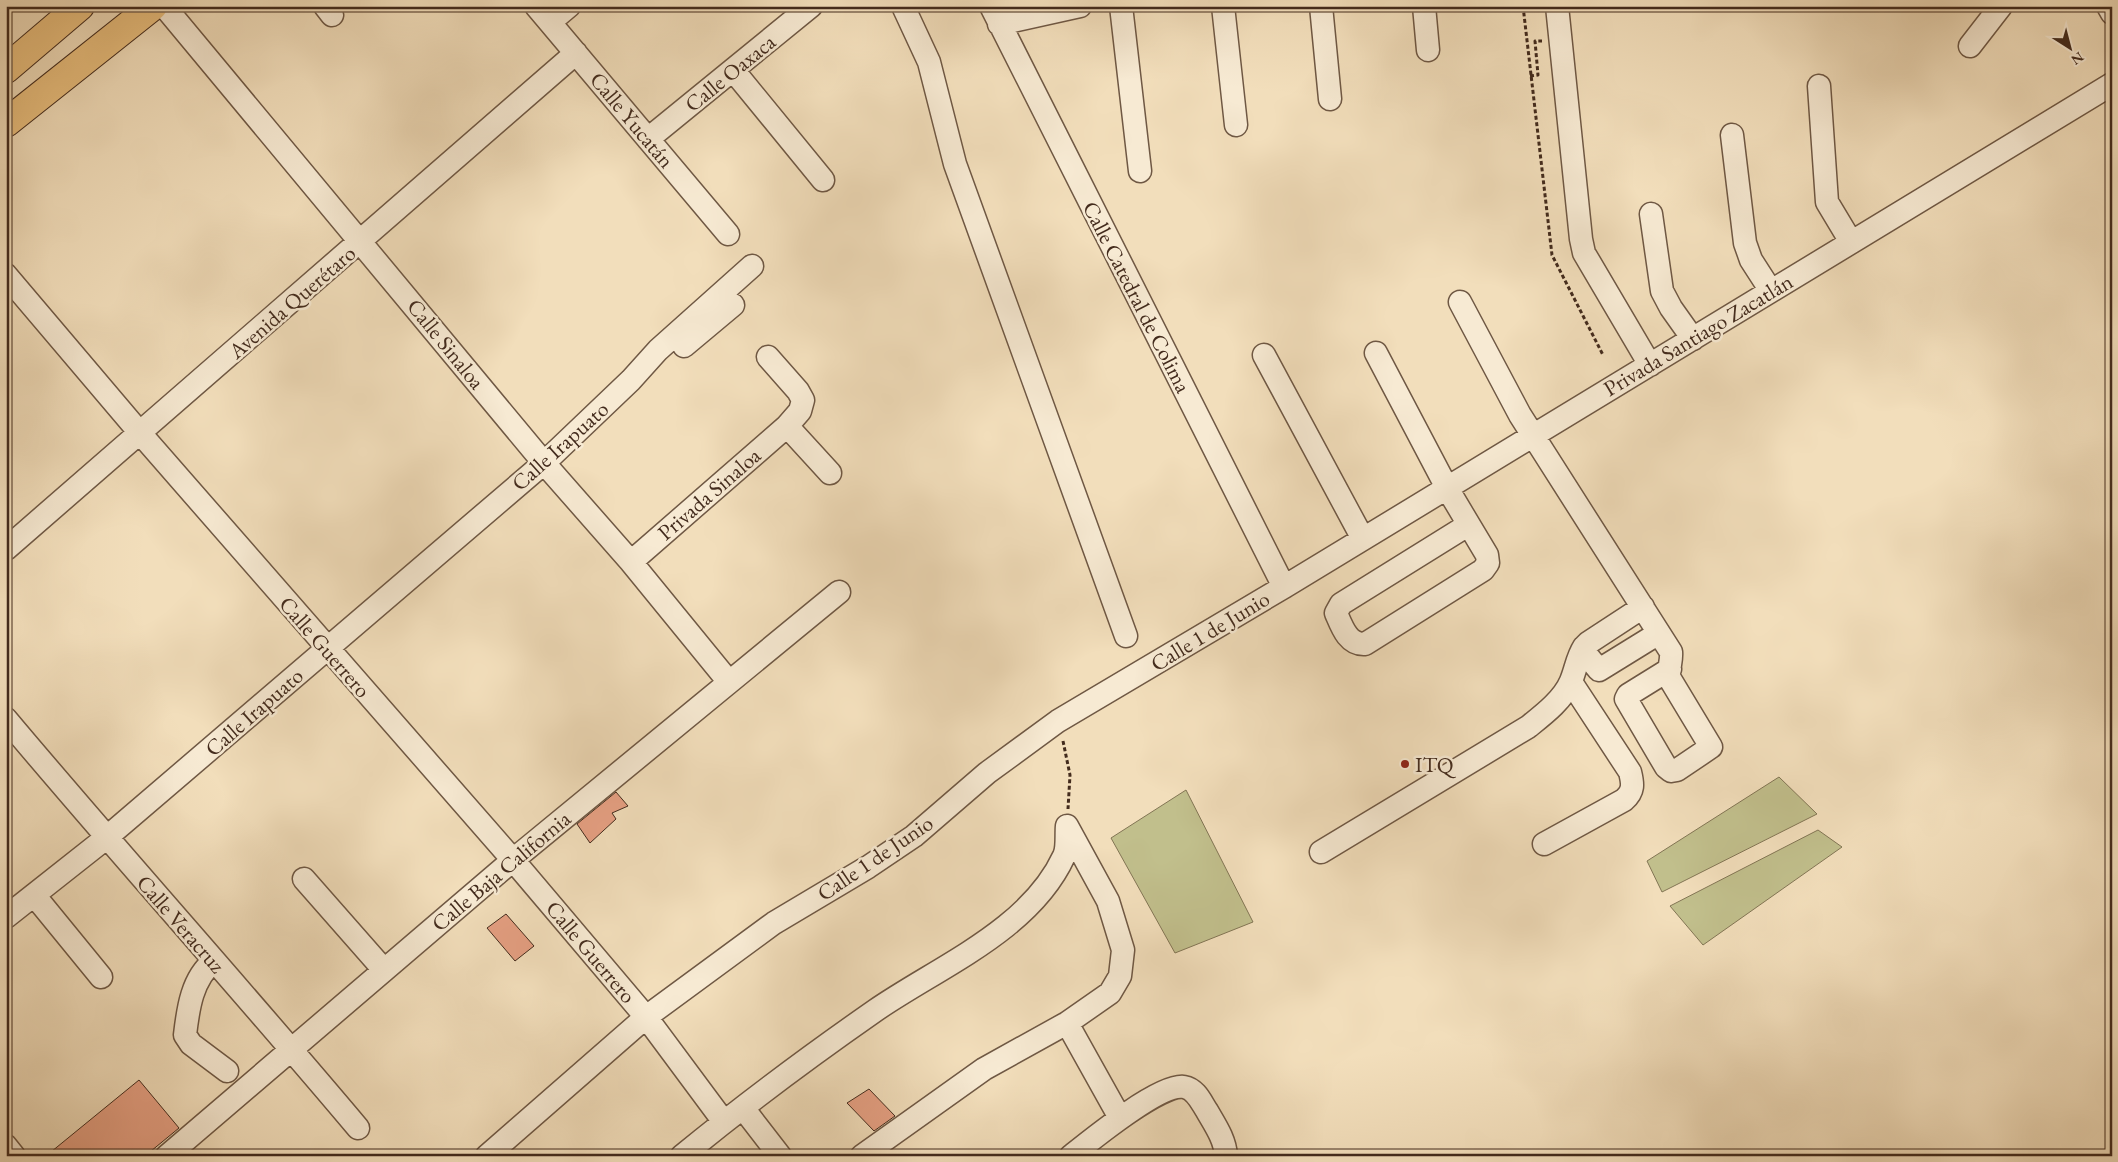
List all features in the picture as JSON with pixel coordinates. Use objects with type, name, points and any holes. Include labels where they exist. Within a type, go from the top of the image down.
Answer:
[{"type":"main road","points":[[6,69],[80,6]]},
{"type":"main road","points":[[6,123],[154,6]]},
{"type":"street","name":"Calle Sinaloa","points":[[164,6],[544,463],[631,562],[729,682]]},
{"type":"street","points":[[543,14],[569,6]]},
{"type":"street","name":"Calle Oaxaca","points":[[648,139],[811,6]]},
{"type":"street","points":[[903,6],[929,62],[955,164],[1126,636]]},
{"type":"street","points":[[995,15],[1080,6]]},
{"type":"street","points":[[1121,6],[1140,171]]},
{"type":"street","points":[[1223,6],[1236,125]]},
{"type":"street","points":[[1321,6],[1330,99]]},
{"type":"street","points":[[1424,6],[1428,50]]},
{"type":"street","points":[[1557,6],[1582,246],[1584,253],[1650,365]]},
{"type":"street","points":[[1970,46],[2001,6]]},
{"type":"street","points":[[2108,6],[2112,13]]},
{"type":"street","name":"Calle Yucatán","points":[[543,14],[728,234]]},
{"type":"street","name":"Calle Catedral de Colima","points":[[995,15],[1284,587]]},
{"type":"street","name":"Avenida Querétaro","points":[[6,549],[576,54]]},
{"type":"street","points":[[733,70],[823,180]]},
{"type":"street","name":"Privada Santiago Zacatlán","points":[[1284,587],[2112,84]]},
{"type":"street","points":[[1818,86],[1827,202],[1851,242]]},
{"type":"street","points":[[1732,136],[1745,243],[1750,260],[1771,291]]},
{"type":"street","points":[[1651,214],[1662,291],[1671,308],[1693,339]]},
{"type":"street","name":"Calle Irapuato","points":[[6,917],[106,838],[544,463],[631,380],[658,350],[752,266]]},
{"type":"street","name":"Calle Guerrero","points":[[6,275],[327,649],[513,860],[646,1017],[724,1122]]},
{"type":"street","points":[[1460,302],[1533,436],[1671,652],[1670,669]]},
{"type":"street","name":"Calle Irapuato","points":[[631,380],[667,361],[733,304]]},
{"type":"street","points":[[1376,353],[1447,488],[1487,555],[1488,564],[1483,570],[1365,644],[1357,645],[1351,640],[1336,612],[1341,604],[1468,525]]},
{"type":"street","points":[[1264,355],[1363,539]]},
{"type":"street","name":"Privada Sinaloa","points":[[631,562],[787,426],[800,411],[803,400],[798,391],[768,357]]},
{"type":"street","points":[[787,426],[830,473]]},
{"type":"street","name":"Calle 1 de Junio","points":[[487,1156],[646,1017],[774,923],[868,868],[914,836],[987,773],[1058,721],[1284,587]]},
{"type":"street","name":"Calle Baja California","points":[[167,1156],[513,860],[839,592]]},
{"type":"street","points":[[1321,852],[1528,727],[1549,711],[1571,682],[1579,655],[1584,647],[1643,607]]},
{"type":"street","points":[[1584,647],[1598,670],[1659,633]]},
{"type":"street","points":[[1544,844],[1624,800],[1631,794],[1633,784],[1630,772],[1571,682]]},
{"type":"street","name":"Calle Veracruz","points":[[6,719],[106,838],[291,1048],[358,1128]]},
{"type":"street","points":[[862,1156],[984,1069],[1067,1023],[1110,993],[1120,976],[1123,950],[1108,901],[1067,826]]},
{"type":"street","points":[[682,1156],[724,1122],[877,1009],[953,963],[1018,915],[1048,882],[1065,854],[1067,826]]},
{"type":"street","points":[[304,879],[384,970]]},
{"type":"street","points":[[34,895],[101,977]]},
{"type":"street","points":[[214,961],[208,966],[189,1000],[185,1035],[191,1044],[226,1070]]},
{"type":"street","points":[[1067,1023],[1120,1118]]},
{"type":"street","points":[[1071,1156],[1120,1118],[1172,1087],[1184,1087],[1194,1091],[1220,1132],[1226,1146],[1226,1156]]},
{"type":"street","points":[[743,1108],[780,1156]]},
{"type":"street","points":[[6,1146],[14,1156]]},
{"type":"path","points":[[1523,6],[1552,255],[1603,355]]},
{"type":"path","points":[[1058,721],[1070,775],[1067,826]]},
{"type":"shaded area","points":[[1779,777],[1817,814],[1662,892],[1647,861]]},
{"type":"shaded area","points":[[1186,790],[1253,922],[1175,953],[1111,838]]},
{"type":"shaded area","points":[[1818,830],[1842,847],[1703,945],[1670,906]]},
{"type":"building","points":[[616,792],[628,806],[612,813],[616,819],[590,843],[577,824]]},
{"type":"building","points":[[506,914],[534,946],[515,961],[487,928]]},
{"type":"building","points":[[139,1080],[179,1128],[145,1156],[46,1156]]},
{"type":"building","points":[[869,1089],[895,1116],[874,1131],[847,1103]]},
{"type":"place","name":"ITQ","points":[[1405,764]]}]
